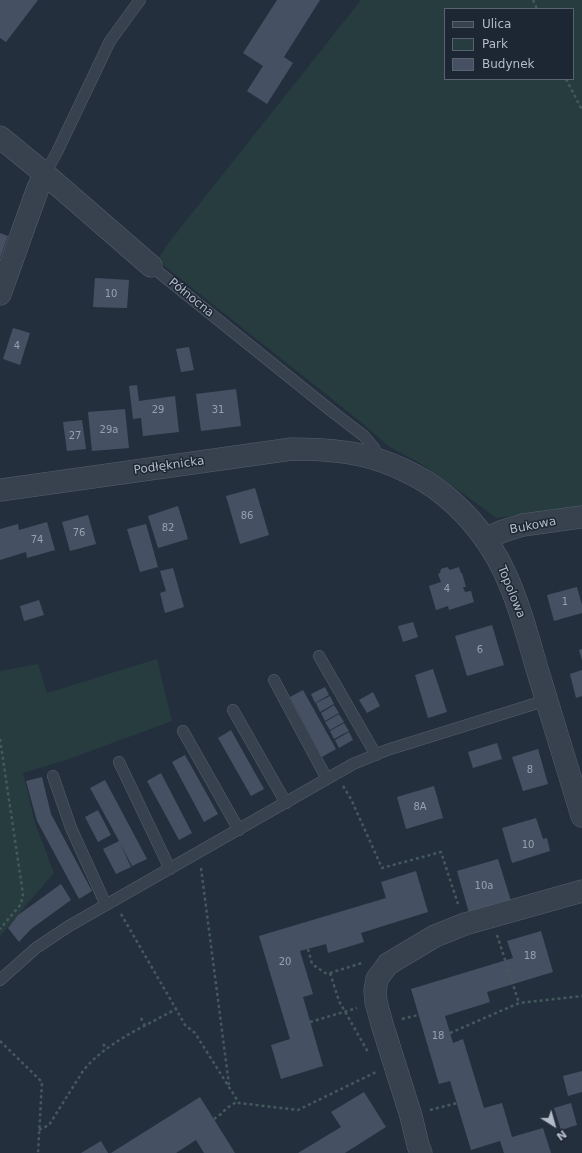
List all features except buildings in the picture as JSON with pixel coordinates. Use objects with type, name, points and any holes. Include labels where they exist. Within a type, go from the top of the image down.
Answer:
[{"type":"street","name":"Północna","points":[[0,136],[151,266]]},
{"type":"street","points":[[0,294],[38,188],[45,174]]},
{"type":"street","name":"Podłęknicka","points":[[0,490],[292,449],[338,451]]},
{"type":"street","name":"Topolowa","points":[[338,451],[379,460],[420,478],[442,493],[467,517],[485,539],[504,571],[512,589],[582,816]]},
{"type":"street","name":"Bukowa","points":[[485,539],[503,531],[523,525],[582,517]]},
{"type":"street","points":[[421,1153],[376,1002],[375,991],[377,979],[388,964],[435,936],[465,924],[582,891]]},
{"type":"lane","points":[[45,174],[110,41],[140,0]]},
{"type":"lane","name":"Północna","points":[[151,266],[364,436],[374,448],[379,460]]},
{"type":"lane","points":[[318,656],[376,755]]},
{"type":"lane","points":[[274,680],[331,776]]},
{"type":"lane","points":[[0,980],[17,964],[68,926],[198,854],[353,764],[387,750],[547,700]]},
{"type":"lane","points":[[233,710],[286,803]]},
{"type":"lane","points":[[183,731],[239,830]]},
{"type":"lane","points":[[119,762],[170,869]]},
{"type":"lane","points":[[53,776],[71,828],[110,903]]},
{"type":"path","points":[[567,80],[582,110]]},
{"type":"path","points":[[0,739],[23,894],[21,904],[0,929]]},
{"type":"path","points":[[331,776],[351,799],[382,868],[441,852],[465,924]]},
{"type":"path","points":[[198,854],[229,1087]]},
{"type":"path","points":[[110,903],[185,1025],[195,1033],[239,1103],[298,1110],[394,1064]]},
{"type":"path","points":[[490,917],[519,1003]]},
{"type":"path","points":[[308,949],[312,964],[325,973],[330,973],[376,959],[388,964]]},
{"type":"path","points":[[330,973],[344,1012],[371,1058]]},
{"type":"path","points":[[450,1033],[519,1003],[582,996]]},
{"type":"path","points":[[310,1022],[376,1002]]},
{"type":"path","points":[[39,1130],[49,1124],[89,1064],[107,1049],[176,1009]]},
{"type":"path","points":[[141,1018],[145,1026]]},
{"type":"path","points":[[0,1041],[42,1082],[38,1153]]},
{"type":"path","points":[[103,1044],[107,1049]]},
{"type":"path","points":[[73,1077],[77,1080]]},
{"type":"path","points":[[214,1119],[226,1108],[238,1101]]},
{"type":"path","points":[[411,1116],[457,1103]]},
{"type":"green space","points":[[361,0],[582,0],[582,507],[496,518],[420,463],[388,446],[361,422],[157,260],[170,241]]},
{"type":"green space","points":[[157,659],[172,721],[69,759],[23,773],[35,823],[54,873],[0,936],[0,671],[38,664],[47,693]]}]
